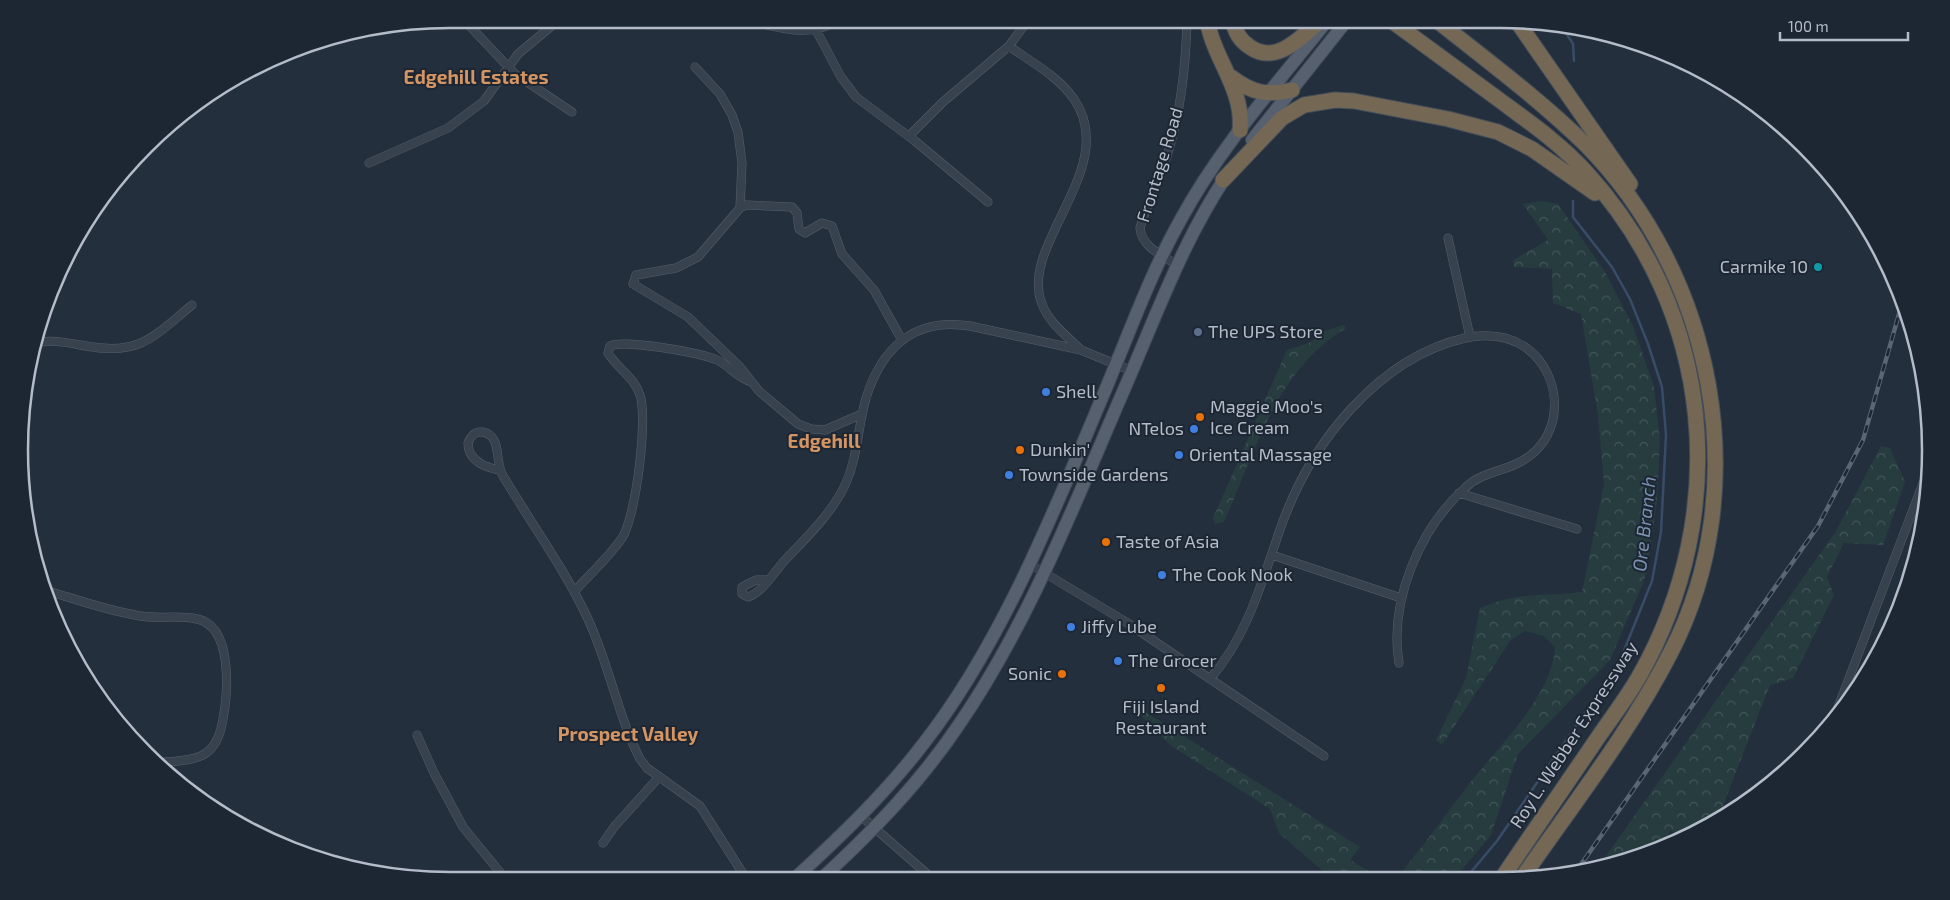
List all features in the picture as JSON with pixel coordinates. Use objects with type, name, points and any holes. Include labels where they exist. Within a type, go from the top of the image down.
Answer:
[{"type":"highway","points":[[1209,28],[1215,51],[1231,77],[1241,109],[1240,130]]},
{"type":"highway","points":[[1234,28],[1245,44],[1261,53],[1268,54],[1286,48],[1311,28]]},
{"type":"highway","name":"Roy L. Webber Expressway","points":[[1401,28],[1544,133],[1585,171],[1621,215],[1651,264],[1664,293],[1690,375],[1698,448],[1695,506],[1690,540],[1670,611],[1639,677],[1506,872]]},
{"type":"highway","name":"Roy L. Webber Expressway","points":[[1446,28],[1550,112],[1584,143],[1629,197],[1665,252],[1688,305],[1704,362],[1712,409],[1715,468],[1706,547],[1693,597],[1672,651],[1626,727],[1526,872]]},
{"type":"highway","points":[[1522,28],[1624,174],[1638,198],[1653,232]]},
{"type":"highway","points":[[1231,77],[1250,90],[1269,94],[1292,90]]},
{"type":"highway","points":[[1224,180],[1272,127],[1293,110],[1320,101],[1354,101],[1465,122],[1512,138],[1561,168],[1621,215]]},
{"type":"main road","points":[[802,872],[862,817],[901,773],[948,711],[979,659],[1028,563],[1162,255],[1198,190],[1240,130],[1321,28]]},
{"type":"main road","points":[[828,872],[875,828],[929,766],[959,725],[998,660],[1043,571],[1132,370],[1176,264],[1202,214],[1224,180],[1341,28]]},
{"type":"street","points":[[471,28],[507,67],[572,112]]},
{"type":"street","points":[[369,164],[448,128],[484,101],[507,67],[530,43],[549,28]]},
{"type":"street","points":[[784,28],[798,31],[820,28]]},
{"type":"street","points":[[909,136],[943,102],[1009,46],[1022,28]]},
{"type":"street","name":"Frontage Road","points":[[1176,264],[1144,241],[1140,228],[1156,188],[1175,126],[1184,64],[1186,28]]},
{"type":"street","points":[[816,30],[848,87],[877,113],[909,136],[988,202]]},
{"type":"street","points":[[1009,46],[1066,89],[1077,105],[1084,122],[1086,148],[1080,174],[1043,262],[1038,288],[1047,314],[1081,350]]},
{"type":"street","points":[[695,68],[720,94],[732,115],[741,147],[740,208]]},
{"type":"street","points":[[862,414],[832,429],[811,429],[798,424],[776,406],[712,339],[688,317],[632,284],[634,277],[676,268],[698,257],[740,208],[746,205],[792,207],[797,213],[799,229],[805,233],[822,223],[832,226],[842,254],[874,290],[902,340]]},
{"type":"street","points":[[1448,238],[1470,337]]},
{"type":"street","points":[[41,344],[62,342],[106,350],[134,347],[152,338],[192,304]]},
{"type":"street","points":[[767,580],[837,499],[852,465],[867,397],[881,364],[902,340],[926,327],[957,324],[1081,350],[1132,370]]},
{"type":"street","points":[[1210,679],[1230,654],[1245,628],[1296,491],[1326,442],[1352,408],[1365,394],[1402,365],[1446,344],[1470,337],[1494,336],[1519,342],[1529,350],[1546,370],[1555,395],[1556,406],[1548,434],[1533,453],[1511,467],[1476,479],[1459,493],[1424,541],[1401,598],[1396,632],[1398,663]]},
{"type":"street","points":[[574,592],[622,538],[631,517],[637,483],[642,403],[635,385],[608,353],[610,346],[629,344],[711,358],[724,364],[736,375],[752,382]]},
{"type":"street","points":[[499,470],[480,463],[470,453],[468,443],[473,435],[481,432],[492,438],[497,448],[499,470],[574,592],[599,644],[635,750],[647,768],[700,806],[742,872]]},
{"type":"street","points":[[1841,698],[1921,489]]},
{"type":"street","points":[[1459,493],[1576,529]]},
{"type":"street","points":[[1272,555],[1401,598]]},
{"type":"street","points":[[1028,563],[1210,679],[1324,756]]},
{"type":"street","points":[[52,592],[141,616],[195,618],[210,625],[219,635],[222,642],[226,690],[225,710],[218,740],[210,752],[203,756],[164,762]]},
{"type":"street","points":[[417,735],[434,773],[463,827],[500,872]]},
{"type":"street","points":[[603,843],[658,777]]},
{"type":"street","points":[[862,817],[925,872]]},
{"type":"green space","points":[[1542,201],[1558,204],[1605,272],[1633,326],[1654,387],[1660,440],[1657,499],[1649,557],[1644,581],[1610,660],[1518,754],[1491,835],[1460,872],[1402,872],[1469,784],[1522,720],[1544,685],[1551,666],[1555,648],[1544,636],[1525,631],[1510,641],[1442,745],[1436,740],[1466,678],[1480,608],[1519,597],[1582,592],[1604,484],[1598,415],[1581,314],[1553,303],[1552,269],[1514,267],[1513,260],[1548,240],[1523,204]]},
{"type":"green space","points":[[1343,325],[1345,329],[1321,347],[1301,367],[1284,390],[1257,442],[1224,522],[1215,524],[1213,518],[1287,350],[1309,343],[1325,331]]},
{"type":"green space","points":[[1881,446],[1890,448],[1905,482],[1883,545],[1844,543],[1827,577],[1834,595],[1793,678],[1770,685],[1721,810],[1677,834],[1670,831],[1667,838],[1662,840],[1604,859],[1836,531]]},
{"type":"green space","points":[[1144,711],[1360,847],[1350,860],[1370,872],[1324,872],[1279,833],[1270,809],[1170,745],[1142,717]]},
{"type":"waterway","name":"Ore Branch","points":[[1566,33],[1573,44],[1574,61]]},
{"type":"waterway","name":"Ore Branch","points":[[1471,872],[1497,841],[1619,663],[1652,581],[1661,532],[1666,435],[1662,387],[1648,344],[1630,299],[1612,267],[1573,217],[1573,201]]},
{"type":"railway","points":[[1581,864],[1818,526],[1863,440],[1899,313]]},
{"type":"place","name":"Carmike 10","points":[[1818,267]]},
{"type":"place","name":"The UPS Store","points":[[1198,332]]},
{"type":"place","name":"Shell","points":[[1046,392]]},
{"type":"place","name":"Maggie Moo's Ice Cream","points":[[1200,417]]},
{"type":"place","name":"NTelos","points":[[1194,429]]},
{"type":"place","name":"Dunkin'","points":[[1020,450]]},
{"type":"place","name":"Oriental Massage","points":[[1179,455]]},
{"type":"place","name":"Townside Gardens","points":[[1009,475]]},
{"type":"place","name":"Taste of Asia","points":[[1106,542]]},
{"type":"place","name":"The Cook Nook","points":[[1162,575]]},
{"type":"place","name":"Jiffy Lube","points":[[1071,627]]},
{"type":"place","name":"The Grocer","points":[[1118,661]]},
{"type":"place","name":"Sonic","points":[[1062,674]]},
{"type":"place","name":"Fiji Island Restaurant","points":[[1161,688]]},
{"type":"district","name":"Edgehill Estates","points":[[476,77]]},
{"type":"district","name":"Edgehill","points":[[824,441]]},
{"type":"district","name":"Prospect Valley","points":[[628,734]]}]
